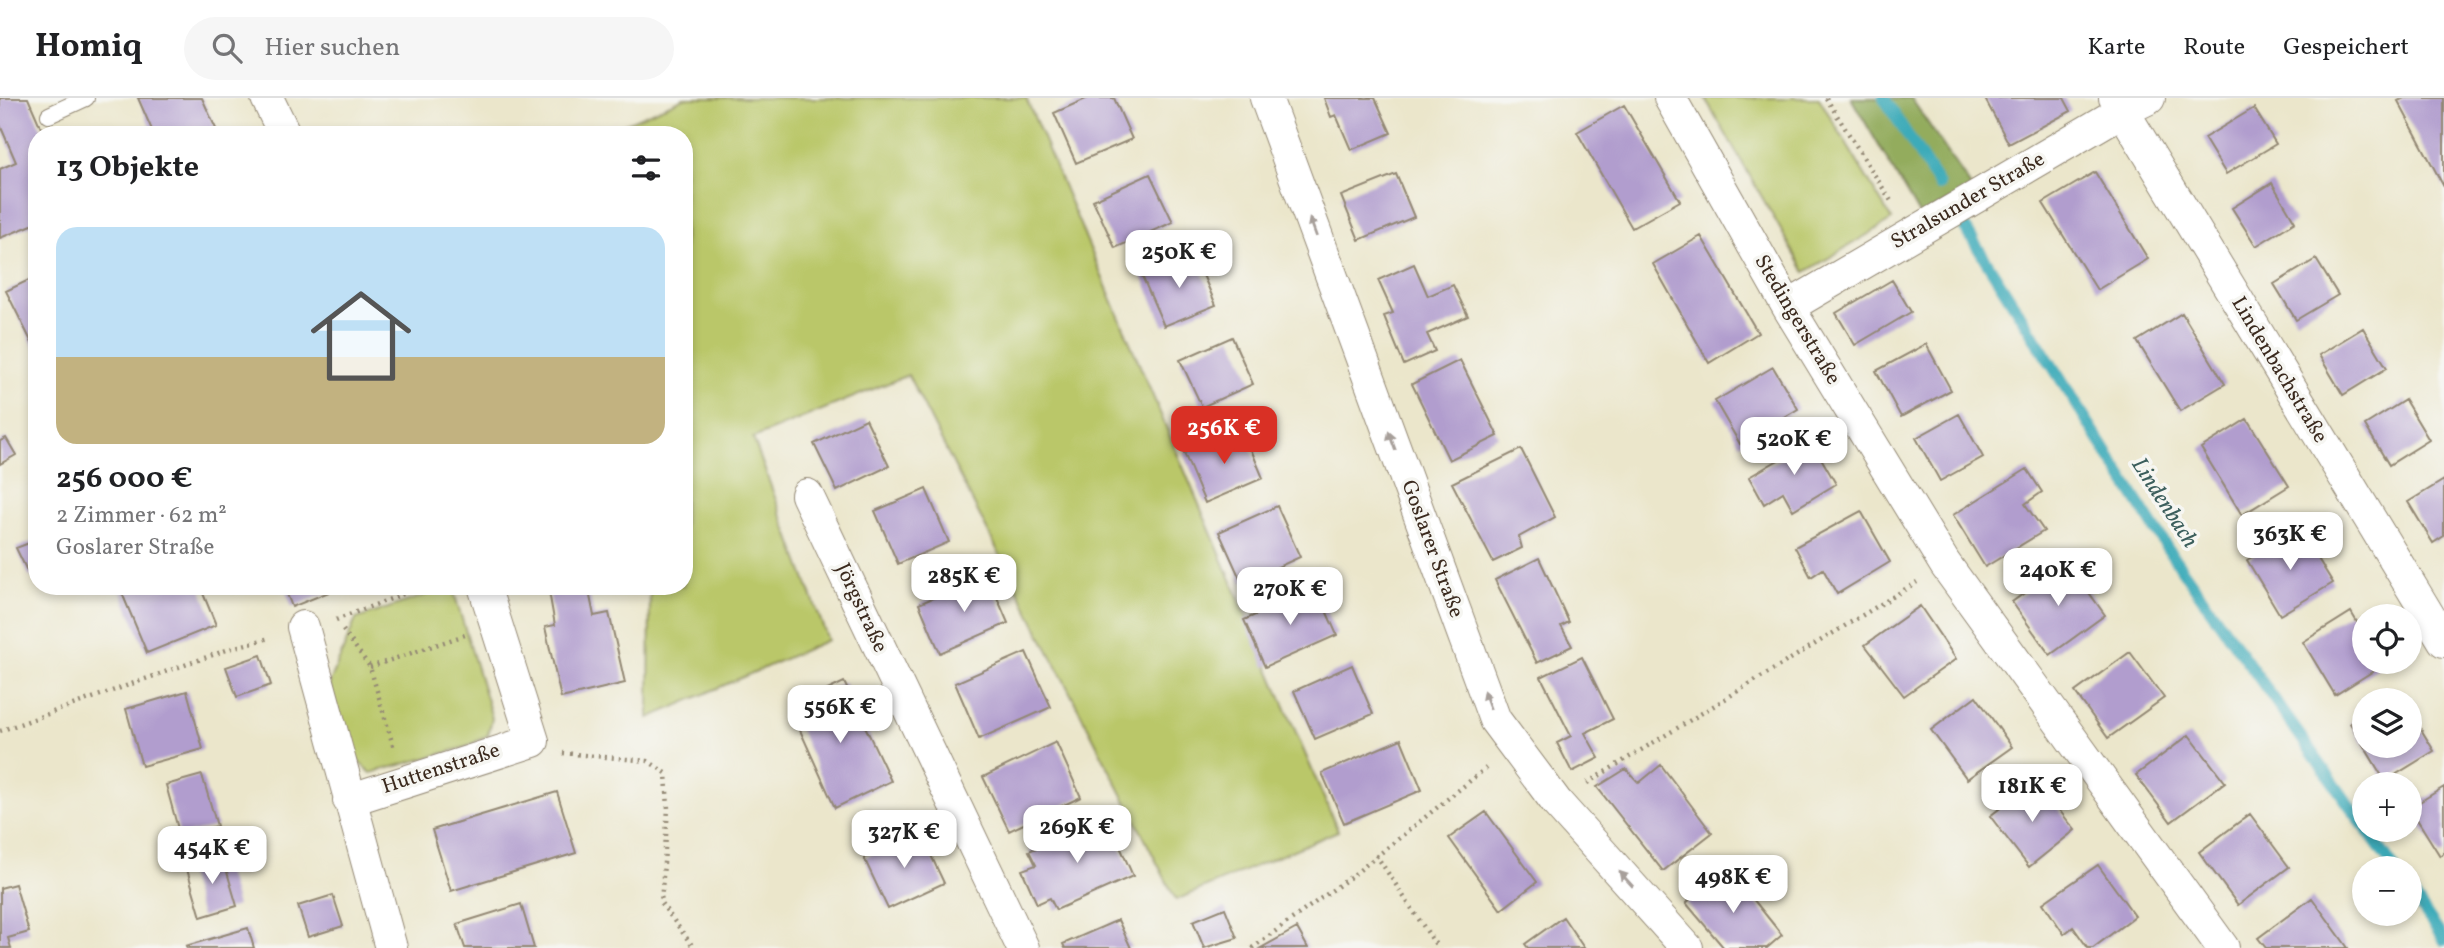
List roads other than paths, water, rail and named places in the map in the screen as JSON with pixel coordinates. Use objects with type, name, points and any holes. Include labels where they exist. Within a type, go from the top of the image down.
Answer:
[{"type":"street","points":[[267,98],[281,126]]},
{"type":"street","name":"Goslarer Straße","points":[[1266,98],[1495,720],[1557,803],[1687,948]]},
{"type":"street","name":"Stedingerstraße","points":[[1670,98],[1788,307],[1945,564],[2223,948]]},
{"type":"street","name":"Stralsunder Straße","points":[[1788,307],[2129,102]]},
{"type":"street","name":"Lindenbachstraße","points":[[2129,102],[2444,641]]},
{"type":"street","name":"Jörgstraße","points":[[807,495],[1023,948]]},
{"type":"street","name":"Huttenstraße","points":[[349,800],[533,740],[487,595]]},
{"type":"street","points":[[289,632],[349,800],[391,948]]},
{"type":"lane","points":[[49,115],[86,98]]},
{"type":"waterway","name":"Lindenbach","points":[[1884,98],[1939,185]]},
{"type":"waterway","name":"Lindenbach","points":[[1966,229],[2169,551],[2352,809]]},
{"type":"waterway","name":"Lindenbach","points":[[2376,842],[2385,856]]},
{"type":"waterway","name":"Lindenbach","points":[[2422,908],[2444,940]]}]
